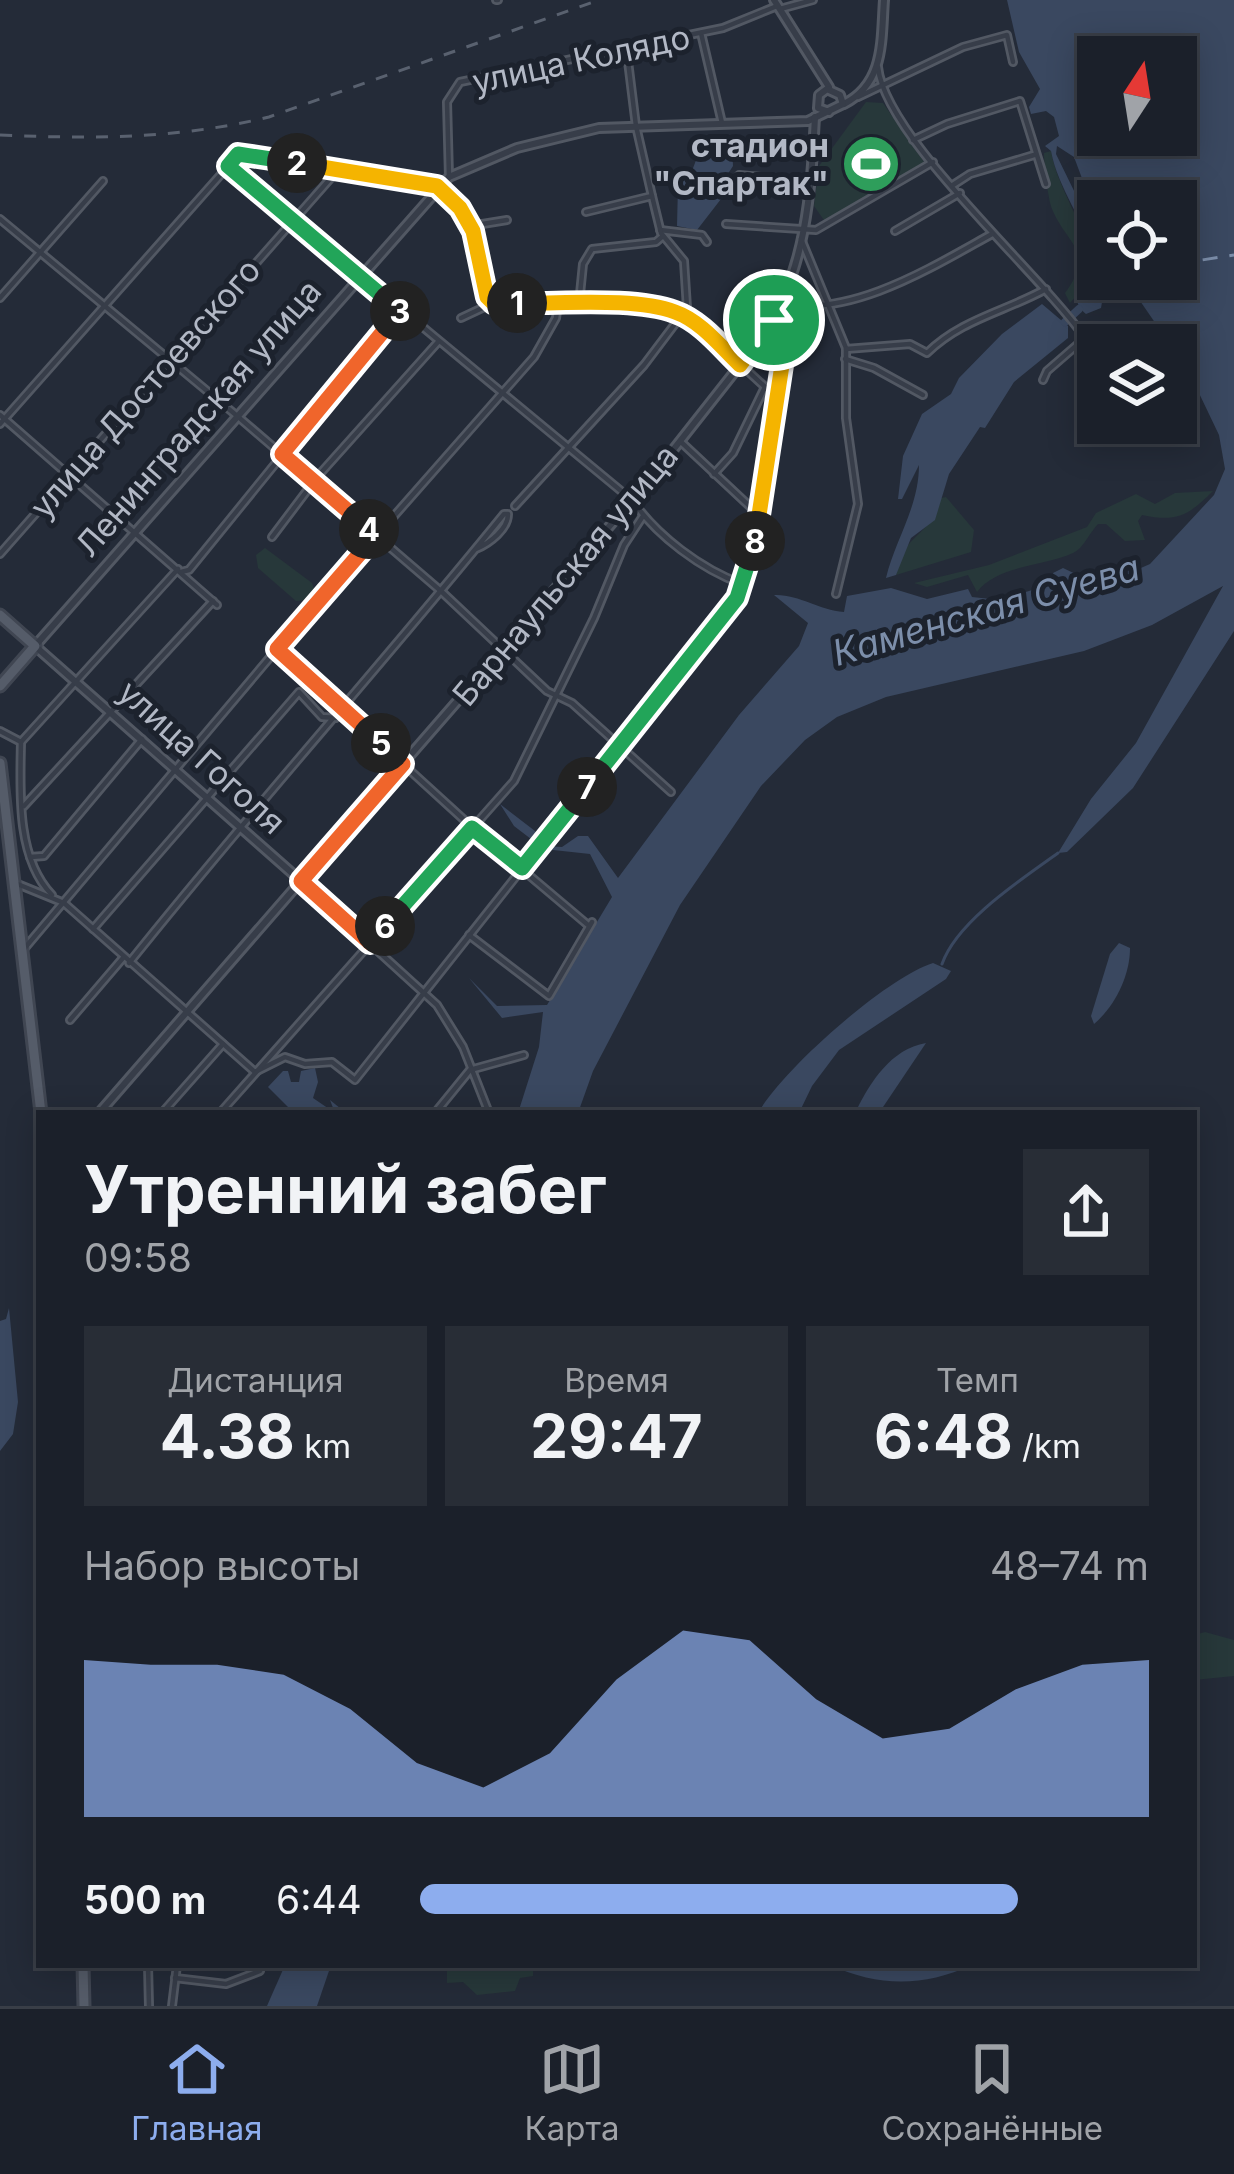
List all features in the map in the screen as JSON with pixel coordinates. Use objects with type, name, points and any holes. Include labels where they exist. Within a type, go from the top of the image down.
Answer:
[{"type":"main road","name":"улица Гоголя","points":[[0,615],[35,646]]},
{"type":"main road","name":"Ленинградская улица","points":[[0,686],[35,646]]},
{"type":"main road","points":[[0,763],[6,847],[15,883],[41,1110]]},
{"type":"main road","points":[[83,1968],[84,2006]]},
{"type":"street","name":"улица Колядо","points":[[449,177],[447,102],[452,88],[467,79],[701,33],[777,5],[813,0]]},
{"type":"street","points":[[884,0],[878,68],[881,86],[913,140],[1065,311],[1086,341],[1062,357],[1043,380]]},
{"type":"street","points":[[777,5],[841,106]]},
{"type":"street","points":[[701,33],[722,123]]},
{"type":"street","points":[[815,119],[963,47],[1007,35],[1013,62]]},
{"type":"street","points":[[515,506],[687,308],[684,261],[662,233],[652,196],[636,126],[626,45]]},
{"type":"street","points":[[858,97],[878,68]]},
{"type":"street","name":"Барнаульская улица","points":[[102,1110],[632,500],[774,320],[802,236],[812,182],[820,76]]},
{"type":"street","points":[[829,112],[819,111],[818,100],[836,92],[858,97]]},
{"type":"street","points":[[913,140],[1020,101],[1046,184]]},
{"type":"street","name":"Ленинградская улица","points":[[35,646],[449,177],[561,134],[815,119]]},
{"type":"street","points":[[24,806],[215,603],[136,530],[1,419],[238,154],[437,186],[470,226],[484,290],[493,303]]},
{"type":"street","points":[[953,185],[970,174],[1034,154]]},
{"type":"street","points":[[726,224],[802,236],[933,162]]},
{"type":"street","points":[[228,166],[632,500],[643,516],[704,567],[742,584]]},
{"type":"street","name":"улица Достоевского","points":[[0,554],[338,169]]},
{"type":"street","points":[[739,175],[812,182]]},
{"type":"street","points":[[0,298],[103,181]]},
{"type":"street","points":[[895,231],[960,193]]},
{"type":"street","points":[[586,212],[652,196]]},
{"type":"street","points":[[0,219],[316,483],[502,650],[671,792]]},
{"type":"street","points":[[470,226],[508,220]]},
{"type":"street","points":[[662,233],[702,235],[707,242]]},
{"type":"street","points":[[578,304],[583,264],[592,249],[656,242],[662,233]]},
{"type":"street","points":[[781,302],[828,306],[870,295],[994,233]]},
{"type":"street","points":[[802,236],[846,349],[846,418],[858,504],[836,594]]},
{"type":"street","points":[[846,349],[910,344],[928,353],[960,325],[1046,289]]},
{"type":"street","points":[[461,318],[493,303],[645,306],[682,316],[777,398]]},
{"type":"street","points":[[22,950],[277,649],[534,357],[556,318],[558,304]]},
{"type":"street","points":[[52,896],[25,845],[21,742],[179,571],[189,569],[400,310]]},
{"type":"street","points":[[255,1072],[285,1058],[305,1064],[332,1062],[356,1080],[737,598],[759,515],[784,352],[774,320]]},
{"type":"street","points":[[272,537],[438,342]]},
{"type":"street","points":[[845,359],[859,361],[923,395]]},
{"type":"street","points":[[714,473],[739,442],[765,387]]},
{"type":"street","points":[[680,441],[759,515]]},
{"type":"street","points":[[70,1020],[336,718],[503,514],[508,514],[507,523],[489,543],[476,549]]},
{"type":"street","points":[[223,1110],[514,781],[615,574],[624,544],[643,516]]},
{"type":"street","name":"улица Гоголя","points":[[35,646],[424,989],[451,1025],[488,1110]]},
{"type":"street","points":[[277,649],[472,828],[590,923],[550,996],[469,934]]},
{"type":"street","points":[[92,929],[299,692],[322,717],[336,718]]},
{"type":"street","points":[[0,731],[21,742]]},
{"type":"street","points":[[30,857],[44,856],[142,740]]},
{"type":"street","points":[[6,847],[25,845]]},
{"type":"street","points":[[15,883],[64,903],[255,1072]]},
{"type":"street","points":[[165,1110],[223,1044]]},
{"type":"street","points":[[437,1110],[470,1070],[524,1055]]},
{"type":"street","points":[[148,1968],[149,2006]]},
{"type":"street","points":[[172,2006],[177,1968]]},
{"type":"street","points":[[175,1978],[226,1984],[260,1971]]},
{"type":"shaded area","name":"стадион \"Спартак\"","points":[[866,102],[883,103],[924,162],[826,223],[814,206],[819,166]]},
{"type":"shaded area","points":[[1051,151],[1077,220],[1077,253],[1051,204],[1044,153]]},
{"type":"shaded area","points":[[1077,270],[1077,293],[1070,303],[1065,293]]},
{"type":"shaded area","points":[[1213,491],[1180,515],[1142,515],[1138,521],[1145,540],[1125,541],[1106,524],[1098,524],[1073,553],[1008,571],[977,592],[968,575],[927,587],[914,583],[989,565],[1087,527],[1096,513],[1136,494],[1155,504],[1175,493]]},
{"type":"shaded area","points":[[946,497],[974,530],[971,552],[896,575],[904,551]]},
{"type":"shaded area","points":[[265,548],[312,583],[315,591],[310,600],[296,601],[258,568],[256,555]]},
{"type":"shaded area","points":[[1197,1634],[1234,1640],[1234,1676],[1197,1680]]},
{"type":"shaded area","points":[[535,1968],[533,1976],[520,1978],[515,1991],[477,1995],[463,1982],[447,1983],[447,1969]]},
{"type":"water","name":"Каменская Суева","points":[[1007,0],[1234,0],[1234,631],[1133,788],[1067,852],[1058,853],[1091,799],[1136,743],[1223,586],[1152,625],[1084,651],[886,697],[837,717],[805,740],[761,786],[680,905],[593,1071],[579,1110],[519,1110],[539,1047],[543,1012],[502,1018],[469,978],[497,1006],[547,1005],[612,897],[590,854],[544,849],[514,826],[500,804],[535,831],[545,846],[562,847],[578,836],[588,836],[618,878],[739,715],[799,646],[808,623],[774,595],[844,612],[847,596],[891,588],[927,599],[968,589],[972,597],[1000,600],[1058,582],[1053,573],[1063,568],[1082,577],[1109,568],[1134,571],[1150,564],[1214,495],[1225,469],[1219,435],[1197,389],[1197,324],[1156,324],[1139,300],[1197,300],[1197,180],[1083,180],[1074,157],[1057,146],[1056,154],[1077,197],[1077,216],[1045,146],[1059,136],[1054,117],[1046,111],[1031,114],[1029,107],[1040,89],[1019,52]]},
{"type":"water","points":[[716,141],[732,144],[733,166],[720,186],[721,199],[697,230],[677,226],[678,185],[690,176],[698,155]]},
{"type":"water","points":[[1077,300],[1102,300],[1101,308],[1086,314]]},
{"type":"water","points":[[1042,304],[1068,326],[1068,338],[1014,382],[949,474],[935,520],[911,538],[896,575],[886,578],[915,495],[919,465],[898,499],[903,456],[922,414],[951,394],[959,378],[1002,334]]},
{"type":"water","points":[[1119,943],[1130,948],[1124,980],[1094,1024],[1091,1016],[1110,954]]},
{"type":"water","points":[[933,963],[951,971],[946,979],[839,1050],[800,1110],[760,1110],[838,1027],[913,972]]},
{"type":"water","points":[[926,1043],[881,1110],[857,1110],[875,1079],[914,1046]]},
{"type":"water","points":[[315,1068],[318,1082],[313,1098],[331,1110],[291,1110],[268,1087],[283,1071],[288,1071],[291,1082],[299,1082],[301,1071]]},
{"type":"water","points":[[9,1308],[18,1402],[13,1434],[0,1451],[0,1321],[6,1319]]},
{"type":"water","points":[[284,1968],[330,1968],[317,2006],[267,2006]]},
{"type":"water","points":[[838,1968],[964,1968],[901,1982]]},
{"type":"waterway","points":[[1065,322],[1079,309]]},
{"type":"waterway","points":[[942,964],[976,917],[1058,853]]},
{"type":"ferry route","points":[[1197,261],[1234,255]]},
{"type":"railway","points":[[0,135],[135,136],[269,117],[599,0]]},
{"type":"place","name":"стадион \"Спартак\"","points":[[871,164]]},
{"type":"route","points":[[238,154],[437,186],[460,208],[473,231],[484,290],[493,303],[645,306],[676,312],[700,327],[740,365],[774,320],[784,352],[753,550],[737,598],[522,868],[472,828],[370,943],[301,881],[403,764],[277,649],[376,535],[282,454],[400,310],[228,166],[238,154]]}]
